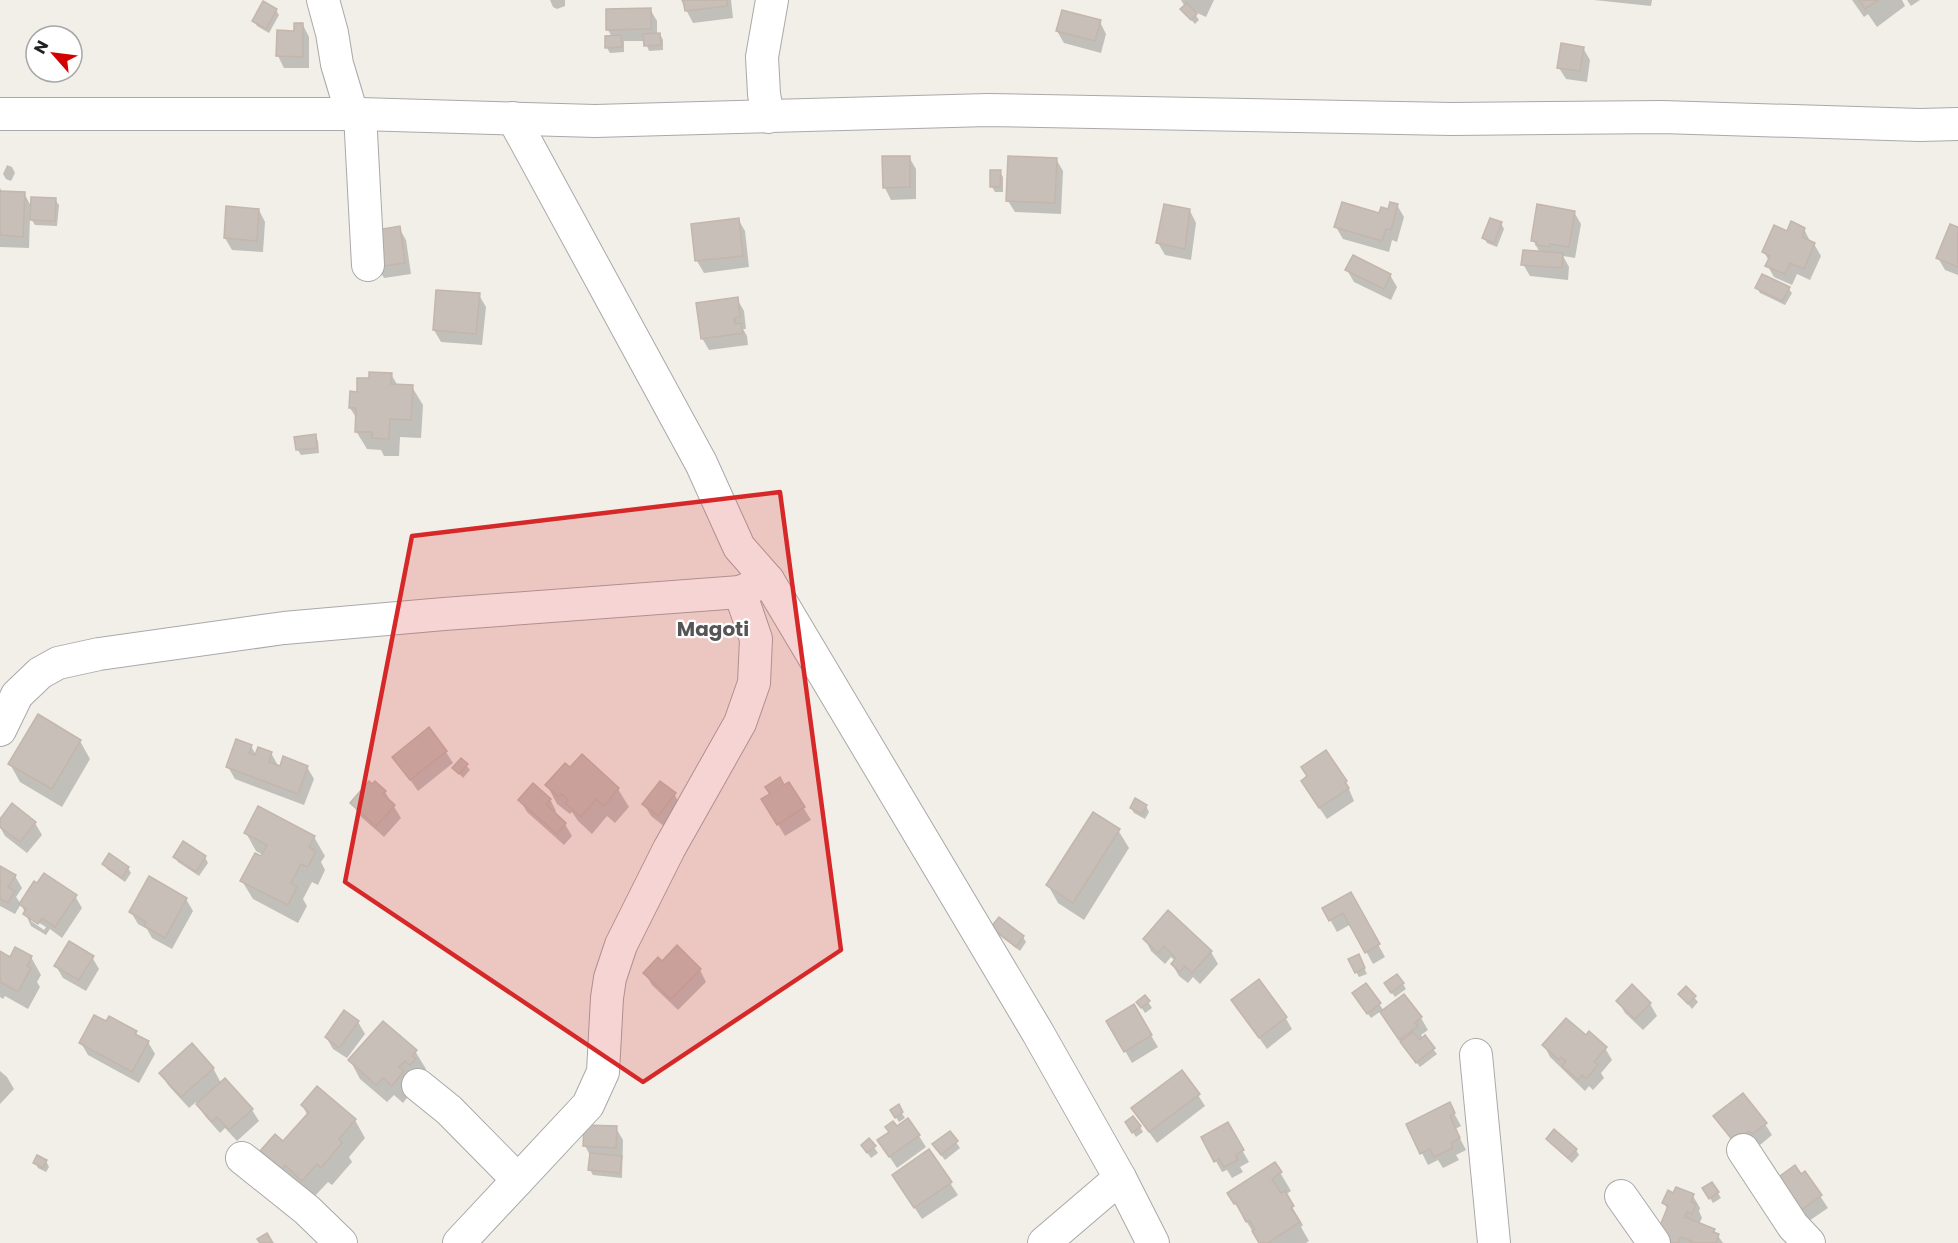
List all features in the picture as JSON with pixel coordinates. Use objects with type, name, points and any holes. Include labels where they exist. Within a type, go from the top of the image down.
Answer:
[{"type":"street","points":[[323,0],[337,64],[356,114],[368,265]]},
{"type":"street","points":[[768,117],[762,57],[772,0]]},
{"type":"street","points":[[0,114],[356,114],[595,122],[697,117],[988,110],[1452,119],[1662,117],[1920,125],[1958,124]]},
{"type":"street","points":[[513,118],[701,463],[739,548],[768,580],[1038,1032],[1120,1178],[1153,1243]]},
{"type":"street","points":[[0,730],[16,694],[40,673],[58,663],[99,654],[284,628],[740,592],[768,580]]},
{"type":"street","points":[[459,1243],[588,1105],[598,1087],[604,1065],[606,998],[621,945],[653,880],[734,733],[749,699],[755,674],[756,639],[740,592]]},
{"type":"street","points":[[1476,1055],[1494,1243]]},
{"type":"street","points":[[418,1085],[449,1110],[518,1180]]},
{"type":"street","points":[[1743,1150],[1793,1226],[1809,1243]]},
{"type":"street","points":[[242,1158],[307,1210],[341,1243]]},
{"type":"street","points":[[1044,1243],[1120,1178]]},
{"type":"street","points":[[1621,1196],[1653,1243]]},
{"type":"highlighted area","points":[[780,492],[841,950],[643,1082],[345,882],[412,536]]},
{"type":"building","points":[[683,0],[727,0],[727,6],[685,11]]},
{"type":"building","points":[[1859,0],[1879,0],[1865,9]]},
{"type":"building","points":[[263,1],[277,9],[266,29],[252,21]]},
{"type":"building","points":[[1187,3],[1197,14],[1191,20],[1180,9]]},
{"type":"building","points":[[651,8],[651,29],[606,30],[606,9]]},
{"type":"building","points":[[1062,10],[1101,20],[1095,41],[1056,31]]},
{"type":"building","points":[[294,23],[303,23],[303,57],[276,56],[277,30],[294,31]]},
{"type":"building","points":[[660,33],[661,45],[644,46],[643,34]]},
{"type":"building","points":[[621,35],[622,47],[605,48],[605,36]]},
{"type":"building","points":[[1561,43],[1584,47],[1580,71],[1557,68]]},
{"type":"building","points":[[882,156],[910,156],[910,187],[883,188]]},
{"type":"building","points":[[1008,156],[1057,158],[1055,203],[1006,201]]},
{"type":"building","points":[[990,170],[1001,170],[1000,187],[990,187]]},
{"type":"building","points":[[0,191],[25,192],[23,237],[0,235]]},
{"type":"building","points":[[31,197],[56,198],[55,221],[30,220]]},
{"type":"building","points":[[1342,202],[1379,213],[1381,207],[1388,209],[1390,202],[1398,204],[1391,230],[1386,229],[1382,241],[1334,227]]},
{"type":"building","points":[[1164,204],[1190,209],[1185,249],[1156,243]]},
{"type":"building","points":[[1537,204],[1575,211],[1569,247],[1550,244],[1550,247],[1536,245],[1537,242],[1531,241]]},
{"type":"building","points":[[226,206],[259,209],[257,241],[224,238]]},
{"type":"building","points":[[739,218],[743,256],[695,261],[691,224]]},
{"type":"building","points":[[1490,218],[1502,222],[1494,243],[1482,238]]},
{"type":"building","points":[[1791,221],[1805,228],[1802,237],[1815,243],[1804,269],[1790,263],[1785,274],[1765,266],[1770,256],[1762,252],[1774,225],[1787,231]]},
{"type":"building","points":[[1950,224],[1958,227],[1958,267],[1936,258]]},
{"type":"building","points":[[400,226],[405,263],[376,267],[370,231]]},
{"type":"building","points":[[1523,250],[1563,253],[1562,268],[1521,265]]},
{"type":"building","points":[[1353,255],[1391,274],[1384,289],[1345,270]]},
{"type":"building","points":[[1762,274],[1790,287],[1782,301],[1755,288]]},
{"type":"building","points":[[436,290],[480,293],[476,334],[433,330]]},
{"type":"building","points":[[738,297],[740,317],[734,318],[735,324],[741,323],[743,333],[701,339],[696,303]]},
{"type":"building","points":[[369,372],[392,373],[391,384],[413,385],[411,420],[390,419],[389,439],[372,438],[372,432],[355,432],[356,408],[349,408],[350,391],[357,392],[357,378],[369,378]]},
{"type":"building","points":[[316,434],[317,448],[296,450],[294,437]]},
{"type":"building","points":[[38,714],[81,740],[52,789],[8,764]]},
{"type":"building","points":[[429,727],[447,751],[410,780],[392,757]]},
{"type":"building","points":[[236,739],[252,745],[249,753],[255,755],[258,747],[272,752],[269,762],[280,766],[283,756],[308,766],[298,794],[226,767]]},
{"type":"building","points":[[1326,750],[1347,781],[1345,782],[1349,788],[1319,808],[1301,781],[1307,776],[1301,767]]},
{"type":"building","points":[[582,754],[619,788],[604,806],[596,799],[581,817],[565,803],[568,800],[562,794],[559,797],[545,785],[565,763],[570,767]]},
{"type":"building","points":[[461,758],[468,764],[459,774],[452,768]]},
{"type":"building","points":[[780,777],[784,785],[789,782],[805,807],[777,825],[761,799],[770,794],[765,787]]},
{"type":"building","points":[[369,781],[372,784],[375,781],[386,791],[383,794],[395,805],[376,826],[350,803]]},
{"type":"building","points":[[660,781],[676,793],[658,816],[642,804]]},
{"type":"building","points":[[533,783],[551,799],[546,804],[566,823],[557,834],[518,800]]},
{"type":"building","points":[[1135,798],[1147,805],[1142,814],[1130,808]]},
{"type":"building","points":[[12,803],[36,822],[20,842],[0,827],[0,819]]},
{"type":"building","points":[[258,806],[315,836],[309,847],[316,851],[308,867],[301,864],[291,883],[297,887],[288,905],[240,881],[255,853],[261,856],[267,845],[244,833]]},
{"type":"building","points":[[1093,812],[1120,829],[1073,903],[1046,885]]},
{"type":"building","points":[[183,841],[206,856],[196,872],[173,857]]},
{"type":"building","points":[[109,853],[129,867],[122,878],[102,864]]},
{"type":"building","points":[[0,866],[16,875],[8,887],[15,891],[8,903],[0,899]]},
{"type":"building","points":[[44,873],[77,895],[55,927],[42,918],[38,924],[23,914],[26,909],[19,904],[34,881],[37,883]]},
{"type":"building","points":[[149,876],[187,898],[165,938],[144,926],[146,922],[129,912]]},
{"type":"building","points":[[1351,892],[1380,944],[1365,953],[1343,913],[1329,921],[1322,908]]},
{"type":"building","points":[[1168,910],[1212,951],[1192,973],[1185,966],[1180,972],[1171,964],[1176,958],[1164,946],[1158,953],[1143,939]]},
{"type":"building","points":[[999,917],[1024,936],[1016,947],[991,927]]},
{"type":"building","points":[[69,941],[94,956],[79,980],[54,966]]},
{"type":"building","points":[[677,945],[701,969],[671,999],[643,973],[658,957],[662,961]]},
{"type":"building","points":[[15,947],[32,956],[27,966],[31,968],[18,992],[0,982],[0,951],[10,957]]},
{"type":"building","points":[[1359,954],[1365,968],[1355,973],[1348,959]]},
{"type":"building","points":[[1397,974],[1404,983],[1391,993],[1384,983]]},
{"type":"building","points":[[1259,979],[1287,1017],[1259,1038],[1231,1000]]},
{"type":"building","points":[[1366,983],[1381,1003],[1367,1014],[1352,993]]},
{"type":"building","points":[[1632,984],[1651,1003],[1635,1019],[1616,1001]]},
{"type":"building","points":[[1686,986],[1696,996],[1688,1004],[1678,994]]},
{"type":"building","points":[[1404,994],[1422,1017],[1415,1023],[1418,1026],[1399,1040],[1380,1012]]},
{"type":"building","points":[[1145,995],[1150,1001],[1141,1008],[1136,1002]]},
{"type":"building","points":[[1134,1004],[1152,1035],[1124,1052],[1106,1021]]},
{"type":"building","points":[[344,1010],[359,1021],[339,1048],[325,1037]]},
{"type":"building","points":[[94,1015],[106,1021],[109,1016],[137,1031],[135,1034],[149,1041],[132,1072],[79,1043]]},
{"type":"building","points":[[1566,1018],[1586,1035],[1589,1031],[1607,1047],[1594,1062],[1598,1065],[1586,1079],[1582,1075],[1578,1080],[1562,1066],[1566,1061],[1561,1057],[1559,1060],[1542,1045]]},
{"type":"building","points":[[383,1021],[417,1050],[412,1056],[416,1059],[410,1065],[405,1061],[399,1067],[404,1071],[392,1086],[383,1078],[376,1085],[348,1060]]},
{"type":"building","points":[[1413,1032],[1420,1040],[1425,1035],[1435,1048],[1416,1063],[1400,1042]]},
{"type":"building","points":[[192,1043],[214,1068],[181,1097],[159,1073]]},
{"type":"building","points":[[1182,1070],[1200,1094],[1149,1132],[1131,1108]]},
{"type":"building","points":[[225,1078],[253,1109],[229,1130],[217,1117],[212,1122],[196,1104]]},
{"type":"building","points":[[317,1086],[356,1119],[339,1139],[342,1143],[321,1168],[317,1164],[302,1181],[285,1165],[282,1169],[260,1151],[275,1134],[283,1141],[309,1112],[301,1105]]},
{"type":"building","points":[[1743,1093],[1767,1123],[1752,1134],[1749,1131],[1734,1142],[1713,1116]]},
{"type":"building","points":[[1450,1102],[1455,1113],[1450,1116],[1460,1138],[1451,1143],[1453,1148],[1434,1157],[1430,1149],[1420,1154],[1406,1124]]},
{"type":"building","points":[[899,1104],[903,1112],[895,1118],[890,1110]]},
{"type":"building","points":[[1133,1116],[1141,1126],[1132,1133],[1125,1122]]},
{"type":"building","points":[[908,1118],[920,1135],[889,1157],[877,1140],[889,1132],[885,1127],[893,1121],[897,1126]]},
{"type":"building","points":[[1228,1122],[1244,1150],[1235,1155],[1238,1160],[1224,1167],[1219,1159],[1214,1162],[1201,1137]]},
{"type":"building","points":[[584,1125],[617,1126],[616,1148],[583,1146]]},
{"type":"building","points":[[1554,1129],[1577,1149],[1568,1158],[1546,1139]]},
{"type":"building","points":[[950,1131],[958,1141],[941,1155],[932,1144]]},
{"type":"building","points":[[869,1138],[876,1146],[867,1153],[861,1145]]},
{"type":"building","points":[[929,1149],[952,1182],[914,1208],[892,1175]]},
{"type":"building","points":[[590,1153],[622,1156],[620,1173],[588,1170]]},
{"type":"building","points":[[37,1155],[47,1160],[43,1168],[33,1163]]},
{"type":"building","points":[[1275,1162],[1282,1172],[1272,1179],[1281,1193],[1285,1191],[1294,1206],[1291,1208],[1300,1222],[1268,1243],[1259,1243],[1252,1231],[1255,1229],[1249,1220],[1246,1222],[1236,1203],[1234,1204],[1227,1193]]},
{"type":"building","points":[[1795,1165],[1801,1174],[1805,1171],[1822,1195],[1796,1214],[1773,1181]]},
{"type":"building","points":[[1712,1182],[1719,1192],[1709,1199],[1702,1188]]},
{"type":"building","points":[[1676,1187],[1694,1194],[1691,1202],[1696,1204],[1692,1214],[1687,1212],[1685,1217],[1715,1229],[1713,1232],[1719,1234],[1716,1243],[1690,1243],[1691,1241],[1681,1237],[1678,1243],[1668,1243],[1655,1238],[1668,1206],[1662,1203],[1668,1190],[1673,1193]]},
{"type":"building","points":[[267,1233],[273,1243],[260,1243],[257,1239]]},
{"type":"district","name":"Magoti","points":[[713,629]]}]
